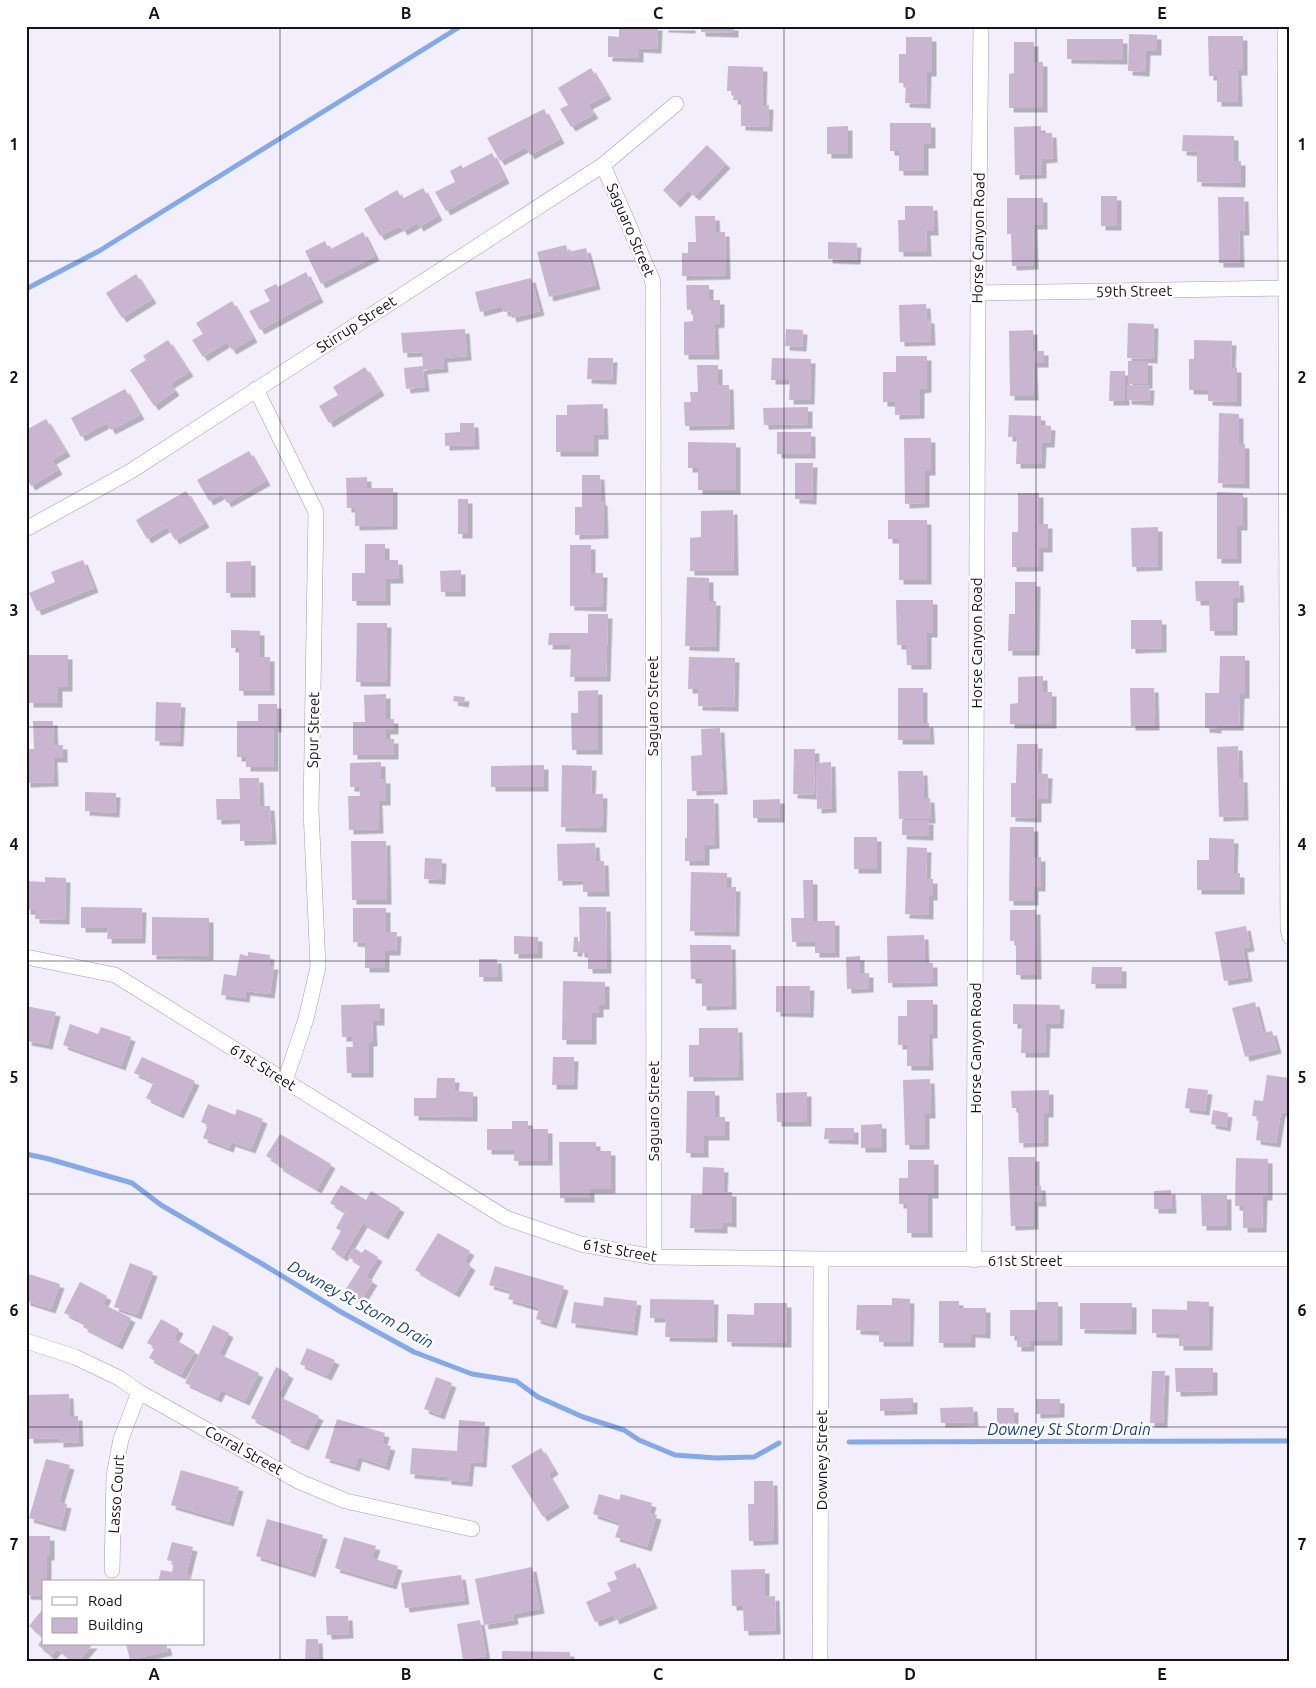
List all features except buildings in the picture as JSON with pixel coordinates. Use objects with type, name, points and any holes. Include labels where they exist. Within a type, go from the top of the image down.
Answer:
[{"type":"street","name":"Horse Canyon Road","points":[[974,1260],[981,26]]},
{"type":"street","points":[[1285,26],[1288,288],[1287,844],[1288,930],[1290,938]]},
{"type":"street","name":"Stirrup Street","points":[[26,528],[131,471],[604,165],[676,104]]},
{"type":"street","name":"Saguaro Street","points":[[604,165],[653,282],[654,1257]]},
{"type":"street","name":"59th Street","points":[[978,294],[1288,288]]},
{"type":"street","name":"Spur Street","points":[[256,389],[316,512],[312,810],[318,967],[306,1019],[285,1080]]},
{"type":"street","name":"61st Street","points":[[26,957],[115,975],[506,1218],[581,1244],[654,1257],[1290,1260]]},
{"type":"street","name":"Downey Street","points":[[820,1662],[821,1259]]},
{"type":"street","name":"Corral Street","points":[[26,1341],[75,1357],[119,1378],[139,1392],[298,1480],[346,1501],[472,1529]]},
{"type":"street","name":"Lasso Court","points":[[112,1570],[114,1476],[121,1439],[139,1392]]},
{"type":"waterway","points":[[26,289],[99,251],[461,26]]},
{"type":"waterway","name":"Downey St Storm Drain","points":[[26,1154],[132,1183],[161,1205],[341,1312],[414,1352],[472,1374],[516,1381],[538,1397],[583,1417],[624,1430],[639,1440],[675,1455],[716,1458],[754,1457],[779,1443]]},
{"type":"waterway","name":"Downey St Storm Drain","points":[[849,1442],[1290,1441]]}]
